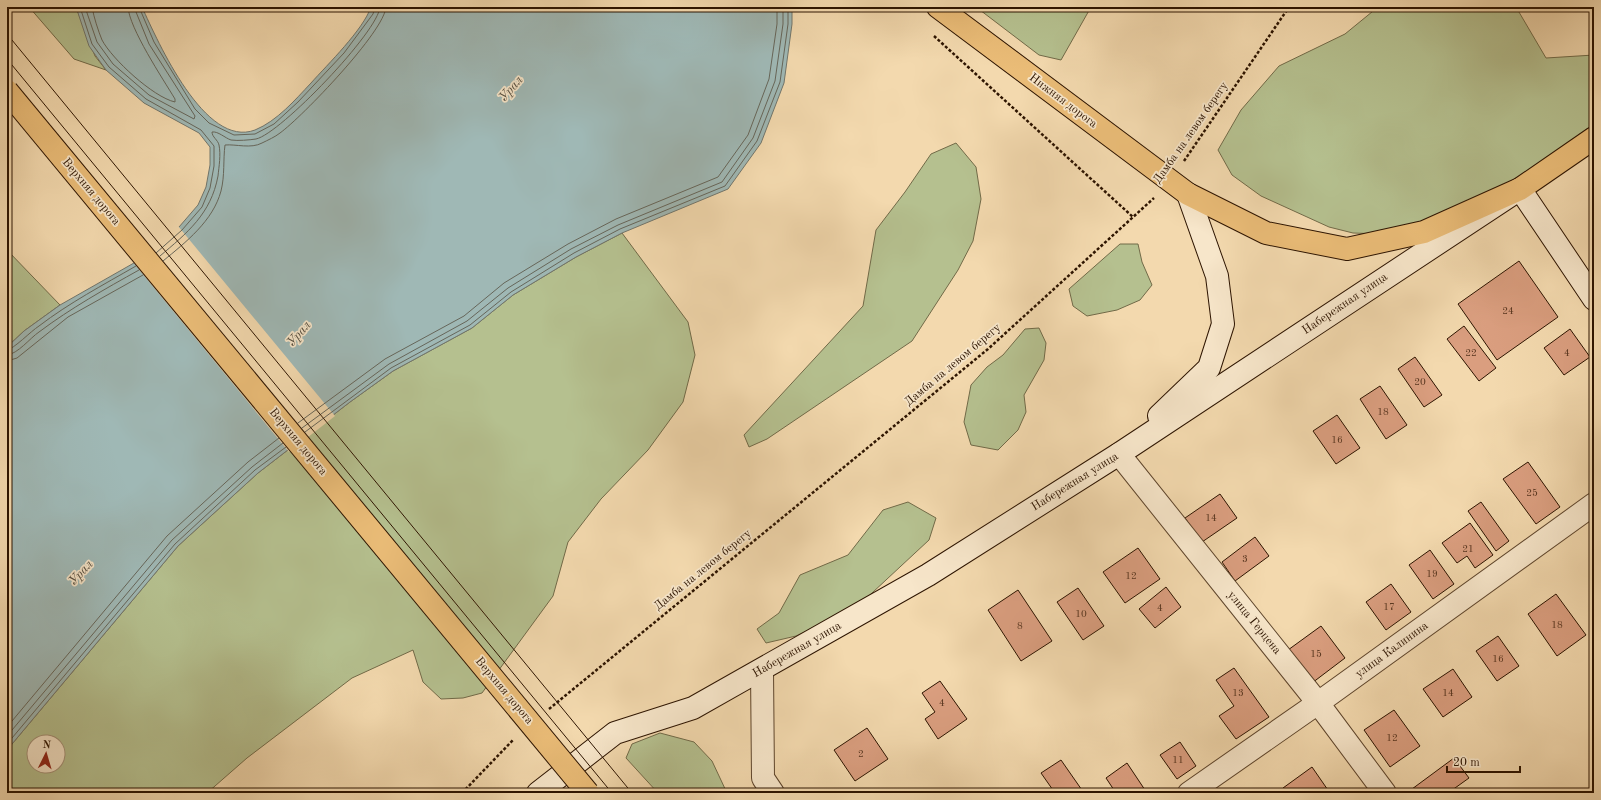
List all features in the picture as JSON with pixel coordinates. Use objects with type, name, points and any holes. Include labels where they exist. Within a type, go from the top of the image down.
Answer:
[{"type":"main road","name":"Нижняя дорога","points":[[938,7],[1188,194],[1266,233],[1347,249],[1424,232],[1520,188]]},
{"type":"main road","name":"Верхняя дорога","points":[[7,91],[588,793]]},
{"type":"main road","name":"Набережная улица","points":[[538,793],[615,733],[693,708],[928,575],[1119,454],[1594,138]]},
{"type":"main road","points":[[1520,188],[1594,299]]},
{"type":"main road","points":[[1119,454],[1210,368],[1222,324],[1217,276],[1188,194]]},
{"type":"main road","name":"улица Герцена","points":[[1119,454],[1318,703],[1385,793]]},
{"type":"main road","name":"улица Калинина","points":[[1189,793],[1318,703],[1594,504]]},
{"type":"main road","points":[[762,670],[763,778],[773,793]]},
{"type":"path","name":"Дамба на левом берегу","points":[[576,686],[988,349],[1134,218],[1170,181],[1289,7]]},
{"type":"path","points":[[934,35],[1134,218]]},
{"type":"path","points":[[462,793],[514,739]]},
{"type":"green space","points":[[29,7],[76,7],[95,56],[106,70],[74,59]]},
{"type":"green space","points":[[976,7],[1091,7],[1061,60],[1039,55]]},
{"type":"green space","points":[[1378,7],[1516,7],[1546,58],[1594,55],[1594,124],[1513,182],[1450,214],[1382,234],[1353,233],[1329,227],[1261,196],[1232,175],[1218,150],[1241,110],[1279,66],[1345,34]]},
{"type":"green space","points":[[956,143],[976,167],[981,199],[973,241],[958,270],[912,341],[767,439],[749,447],[744,435],[863,306],[876,230],[905,192],[931,154]]},
{"type":"green space","points":[[622,233],[688,322],[695,355],[683,402],[648,450],[601,499],[568,542],[553,596],[482,693],[463,698],[441,699],[423,682],[413,650],[352,678],[247,758],[207,793],[7,793],[7,750],[178,546],[258,473],[350,402],[393,371],[472,328],[513,295],[576,257]]},
{"type":"green space","points":[[1120,244],[1138,244],[1142,262],[1152,285],[1140,300],[1117,310],[1087,316],[1073,306],[1069,289]]},
{"type":"green space","points":[[7,250],[60,305],[24,331],[7,347]]},
{"type":"green space","points":[[1039,328],[1046,343],[1044,360],[1024,395],[1026,412],[1018,430],[998,450],[971,445],[964,422],[971,385],[987,367],[1003,355],[1025,329]]},
{"type":"green space","points":[[908,502],[936,518],[929,540],[858,606],[796,636],[766,643],[757,629],[779,613],[800,575],[848,555],[883,510]]},
{"type":"green space","points":[[660,733],[694,742],[712,761],[727,793],[658,793],[626,758],[632,744]]},
{"type":"water","name":"Урал","points":[[76,7],[142,7],[159,44],[186,89],[201,109],[218,124],[236,132],[255,130],[271,121],[285,110],[353,36],[361,26],[371,7],[792,7],[792,24],[784,83],[761,143],[728,189],[622,233],[576,257],[513,295],[472,328],[393,371],[258,473],[178,546],[7,750],[7,347],[24,331],[60,305],[148,255],[179,227],[198,205],[206,187],[210,165],[210,147],[199,133],[144,103],[106,70],[89,46]]},
{"type":"pier","points":[[178,226],[335,416],[289,452],[132,261],[147,253]]},
{"type":"building","points":[[1519,261],[1558,317],[1497,360],[1458,304]]},
{"type":"building","points":[[1464,326],[1496,368],[1479,381],[1447,339]]},
{"type":"building","points":[[1570,329],[1590,357],[1564,375],[1544,348]]},
{"type":"building","points":[[1415,357],[1442,395],[1424,407],[1398,369]]},
{"type":"building","points":[[1380,386],[1407,425],[1386,439],[1360,399]]},
{"type":"building","points":[[1337,415],[1360,448],[1336,464],[1313,431]]},
{"type":"building","points":[[1528,462],[1560,507],[1536,524],[1503,479]]},
{"type":"building","points":[[1220,494],[1237,518],[1202,542],[1185,518]]},
{"type":"building","points":[[1481,502],[1509,541],[1496,551],[1468,511]]},
{"type":"building","points":[[1470,523],[1493,555],[1475,568],[1467,556],[1457,563],[1442,543]]},
{"type":"building","points":[[1255,537],[1269,556],[1235,581],[1222,562]]},
{"type":"building","points":[[1138,548],[1160,579],[1125,603],[1103,572]]},
{"type":"building","points":[[1430,550],[1454,584],[1433,599],[1409,565]]},
{"type":"building","points":[[1391,584],[1411,612],[1386,630],[1366,602]]},
{"type":"building","points":[[1166,587],[1181,607],[1155,628],[1139,609]]},
{"type":"building","points":[[1078,588],[1104,626],[1083,640],[1057,602]]},
{"type":"building","points":[[1018,590],[1052,641],[1021,661],[988,610]]},
{"type":"building","points":[[1556,594],[1586,635],[1557,656],[1528,614]]},
{"type":"building","points":[[1321,626],[1345,658],[1312,683],[1288,650]]},
{"type":"building","points":[[1498,636],[1519,666],[1497,681],[1476,651]]},
{"type":"building","points":[[1234,668],[1269,717],[1236,739],[1219,716],[1234,706],[1216,680]]},
{"type":"building","points":[[1453,669],[1472,697],[1443,717],[1423,689]]},
{"type":"building","points":[[940,681],[967,719],[938,739],[925,719],[935,712],[922,693]]},
{"type":"building","points":[[1394,710],[1420,746],[1390,767],[1364,730]]},
{"type":"building","points":[[867,728],[888,759],[855,781],[834,750]]},
{"type":"building","points":[[1180,742],[1196,766],[1177,779],[1160,755]]},
{"type":"building","points":[[1454,758],[1469,778],[1448,793],[1415,793],[1412,789]]},
{"type":"building","points":[[1061,760],[1084,793],[1055,793],[1041,773]]},
{"type":"building","points":[[1127,763],[1147,793],[1116,793],[1106,778]]},
{"type":"building","points":[[1312,767],[1330,793],[1287,793],[1283,788]]},
{"type":"tram line","points":[[7,34],[632,793]]},
{"type":"tram line","points":[[7,59],[612,793]]}]
